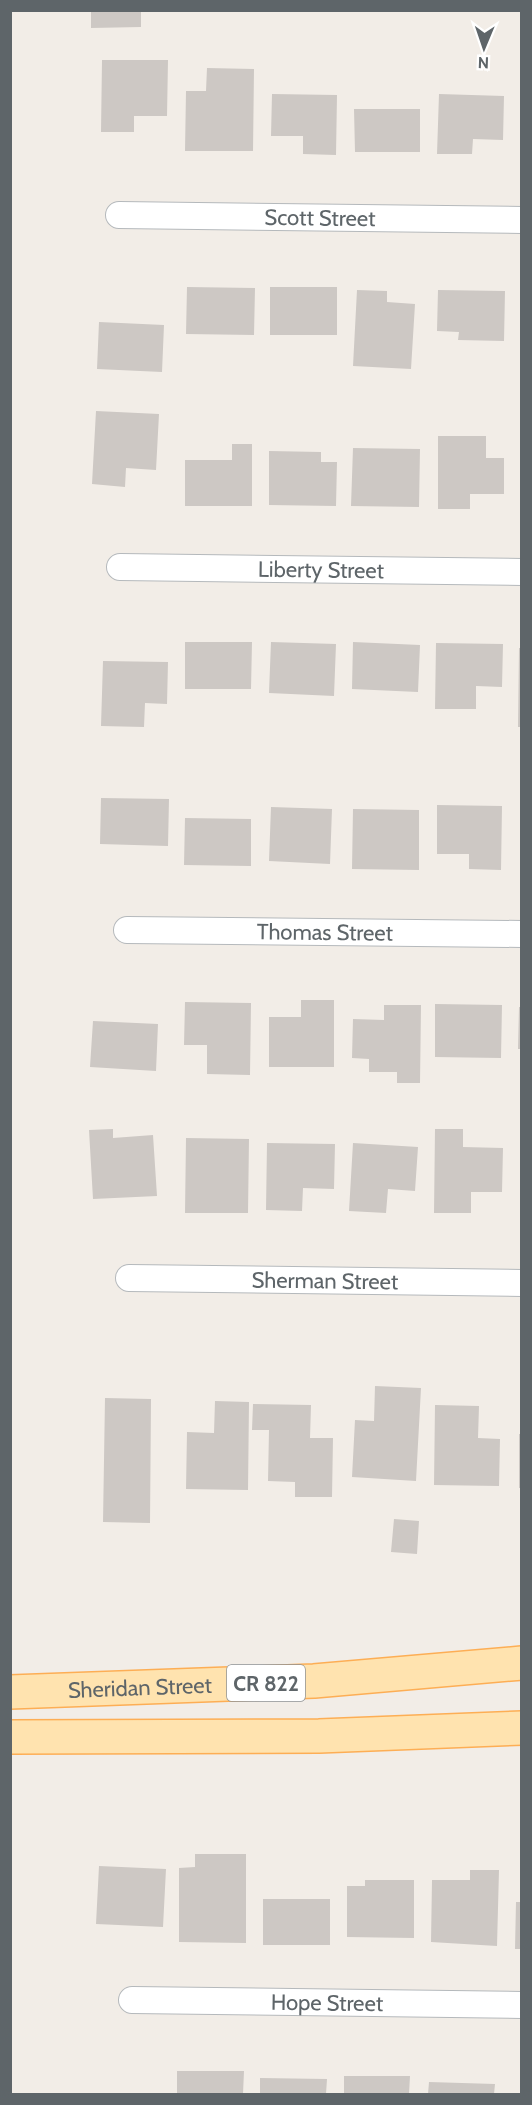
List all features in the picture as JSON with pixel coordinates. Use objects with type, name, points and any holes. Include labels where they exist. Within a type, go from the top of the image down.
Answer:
[{"type":"main road","name":"Sheridan Street","points":[[10,1692],[314,1681],[522,1663]]},
{"type":"main road","name":"Sheridan Street","points":[[10,1737],[319,1736],[522,1728]]},
{"type":"street","name":"Scott Street","points":[[119,215],[522,220]]},
{"type":"street","name":"Liberty Street","points":[[120,567],[522,572]]},
{"type":"street","name":"Thomas Street","points":[[127,930],[522,934]]},
{"type":"street","name":"Sherman Street","points":[[129,1278],[522,1283]]},
{"type":"street","name":"Hope Street","points":[[132,2000],[522,2005]]},
{"type":"building","points":[[91,10],[141,10],[141,27],[91,28]]},
{"type":"building","points":[[102,60],[168,60],[167,116],[134,116],[134,132],[101,132]]},
{"type":"building","points":[[207,68],[254,69],[253,151],[185,151],[186,91],[206,91]]},
{"type":"building","points":[[272,94],[337,95],[336,155],[303,154],[303,136],[271,136]]},
{"type":"building","points":[[439,94],[504,96],[503,140],[473,139],[472,154],[437,154]]},
{"type":"building","points":[[354,109],[420,109],[420,152],[355,152]]},
{"type":"building","points":[[187,287],[255,288],[254,335],[186,334]]},
{"type":"building","points":[[270,287],[337,287],[337,335],[270,335]]},
{"type":"building","points":[[357,290],[387,291],[387,302],[415,304],[411,369],[353,366]]},
{"type":"building","points":[[438,290],[505,291],[504,341],[458,340],[459,332],[437,331]]},
{"type":"building","points":[[99,322],[164,325],[162,372],[97,369]]},
{"type":"building","points":[[96,411],[159,414],[156,470],[126,468],[125,487],[92,484]]},
{"type":"building","points":[[438,436],[486,436],[486,458],[504,458],[504,494],[470,494],[470,509],[438,509]]},
{"type":"building","points":[[232,444],[252,444],[252,506],[185,506],[185,460],[232,460]]},
{"type":"building","points":[[353,448],[420,449],[419,507],[351,506]]},
{"type":"building","points":[[269,451],[321,452],[321,462],[337,462],[336,506],[269,505]]},
{"type":"building","points":[[185,642],[252,642],[251,689],[185,689]]},
{"type":"building","points":[[271,642],[336,644],[334,696],[269,693]]},
{"type":"building","points":[[353,642],[420,645],[418,692],[352,689]]},
{"type":"building","points":[[436,643],[503,644],[502,687],[476,686],[476,709],[435,709]]},
{"type":"building","points":[[519,648],[522,648],[522,727],[518,727]]},
{"type":"building","points":[[103,661],[168,662],[167,704],[145,703],[144,727],[101,726]]},
{"type":"building","points":[[101,798],[169,799],[168,846],[100,844]]},
{"type":"building","points":[[437,805],[502,806],[501,870],[469,869],[469,854],[437,854]]},
{"type":"building","points":[[271,807],[332,809],[330,864],[269,861]]},
{"type":"building","points":[[353,809],[419,810],[419,870],[352,869]]},
{"type":"building","points":[[185,818],[251,819],[251,866],[184,865]]},
{"type":"building","points":[[301,1000],[334,1000],[334,1067],[269,1067],[269,1017],[301,1017]]},
{"type":"building","points":[[185,1002],[251,1003],[250,1075],[207,1074],[207,1045],[184,1045]]},
{"type":"building","points":[[435,1004],[502,1005],[501,1058],[435,1057]]},
{"type":"building","points":[[384,1005],[421,1005],[420,1083],[397,1083],[397,1072],[369,1072],[369,1059],[352,1058],[353,1019],[384,1020]]},
{"type":"building","points":[[519,1007],[522,1007],[522,1049],[518,1049]]},
{"type":"building","points":[[93,1021],[158,1024],[156,1071],[90,1067]]},
{"type":"building","points":[[113,1129],[113,1138],[153,1135],[157,1196],[93,1199],[89,1130]]},
{"type":"building","points":[[435,1129],[463,1129],[463,1147],[503,1148],[502,1192],[471,1192],[471,1213],[434,1213]]},
{"type":"building","points":[[186,1138],[249,1139],[248,1213],[185,1213]]},
{"type":"building","points":[[267,1143],[335,1144],[334,1189],[303,1188],[302,1211],[266,1210]]},
{"type":"building","points":[[353,1143],[418,1147],[415,1191],[388,1189],[386,1213],[349,1211]]},
{"type":"building","points":[[375,1386],[421,1388],[416,1481],[352,1477],[355,1420],[374,1421]]},
{"type":"building","points":[[105,1398],[151,1399],[150,1523],[103,1522]]},
{"type":"building","points":[[215,1401],[249,1402],[248,1490],[186,1489],[187,1432],[214,1433]]},
{"type":"building","points":[[253,1404],[311,1405],[310,1438],[333,1438],[332,1497],[295,1497],[295,1482],[268,1481],[269,1430],[252,1430]]},
{"type":"building","points":[[435,1405],[479,1406],[478,1438],[500,1439],[499,1486],[434,1485]]},
{"type":"building","points":[[519,1434],[522,1434],[522,1488],[519,1488]]},
{"type":"building","points":[[394,1519],[419,1521],[417,1554],[391,1552]]},
{"type":"building","points":[[195,1854],[246,1854],[246,1943],[179,1942],[179,1868],[195,1867]]},
{"type":"building","points":[[99,1866],[166,1869],[163,1927],[96,1924]]},
{"type":"building","points":[[470,1870],[499,1870],[497,1946],[431,1942],[432,1880],[470,1880]]},
{"type":"building","points":[[365,1880],[414,1880],[414,1938],[347,1937],[347,1886],[365,1886]]},
{"type":"building","points":[[263,1899],[330,1899],[330,1945],[263,1945]]},
{"type":"building","points":[[516,1902],[522,1902],[522,1949],[515,1949]]},
{"type":"building","points":[[177,2071],[244,2071],[243,2094],[177,2094]]},
{"type":"building","points":[[344,2076],[410,2076],[409,2094],[344,2094]]},
{"type":"building","points":[[260,2078],[327,2079],[326,2094],[260,2094]]},
{"type":"building","points":[[429,2082],[495,2084],[494,2094],[428,2094]]}]
